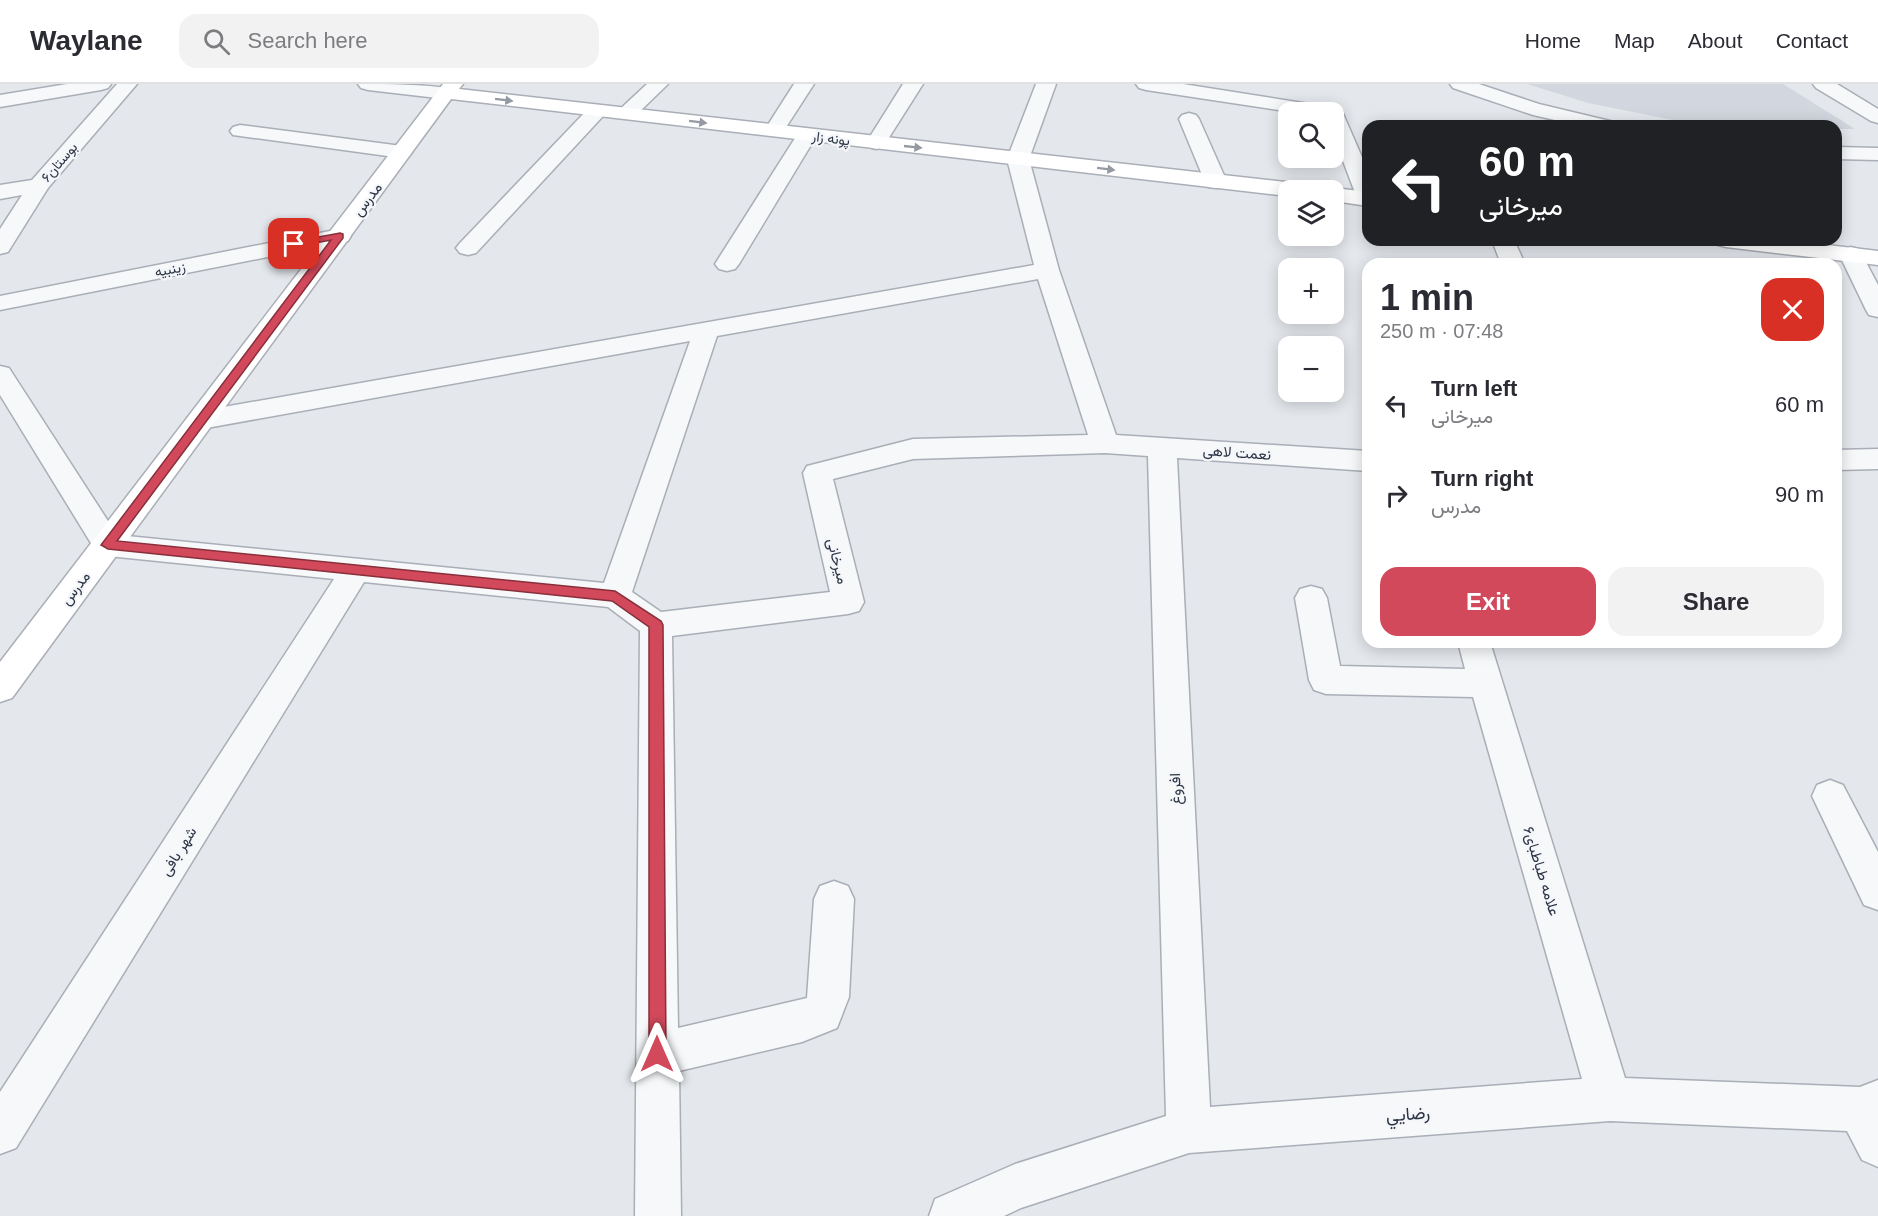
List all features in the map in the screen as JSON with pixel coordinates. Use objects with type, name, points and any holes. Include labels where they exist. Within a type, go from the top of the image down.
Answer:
[{"type":"street","points":[[0,101],[101,84]]},
{"type":"street","name":"بوستان۶","points":[[0,247],[39,185],[127,84]]},
{"type":"street","name":"پونه زار","points":[[368,84],[450,89],[597,111],[1278,188]]},
{"type":"street","points":[[626,114],[658,84]]},
{"type":"street","points":[[774,131],[804,84]]},
{"type":"street","points":[[876,143],[913,84]]},
{"type":"street","points":[[1046,84],[1018,159],[1047,270],[1106,444]]},
{"type":"street","points":[[1146,84],[1317,102]]},
{"type":"street","points":[[1460,84],[1533,109],[1581,120]]},
{"type":"street","points":[[1823,84],[1878,117]]},
{"type":"street","name":"مدرس","points":[[0,688],[450,89]]},
{"type":"street","points":[[468,248],[597,111]]},
{"type":"street","points":[[1189,119],[1216,182]]},
{"type":"street","points":[[240,130],[402,152]]},
{"type":"street","points":[[727,264],[807,135]]},
{"type":"street","points":[[1344,140],[1362,183]]},
{"type":"street","points":[[1842,153],[1878,154]]},
{"type":"street","points":[[0,192],[39,185]]},
{"type":"street","points":[[1344,196],[1362,197]]},
{"type":"street","name":"زینبیه","points":[[0,303],[340,236]]},
{"type":"street","points":[[1776,246],[1878,258]]},
{"type":"street","points":[[1851,255],[1878,310]]},
{"type":"street","points":[[201,420],[1047,270]]},
{"type":"street","points":[[615,596],[707,330]]},
{"type":"street","points":[[0,374],[108,545],[615,596],[656,625],[658,1216]]},
{"type":"street","name":"نعمت لاهی","points":[[1106,444],[1362,461]]},
{"type":"street","name":"میرخانی","points":[[656,625],[848,602],[817,473],[913,449],[1106,444]]},
{"type":"street","name":"افروغ","points":[[1162,447],[1189,1131]]},
{"type":"street","points":[[1842,460],[1878,459]]},
{"type":"street","name":"شهر بافی","points":[[0,1131],[356,570]]},
{"type":"street","points":[[1311,598],[1326,680],[1486,683]]},
{"type":"street","name":"علامه طباطبای۶","points":[[1476,648],[1610,1099]]},
{"type":"street","points":[[1830,796],[1878,892]]},
{"type":"street","points":[[657,1054],[802,1021],[822,1013],[828,997],[834,899]]},
{"type":"street","name":"رضایي","points":[[952,1216],[1015,1187],[1189,1131],[1610,1099],[1872,1118]]},
{"type":"shaded area","points":[[1527,84],[1783,84],[1841,120],[1673,120],[1588,103]]},
{"type":"shaded area","points":[[1842,121],[1855,129],[1842,129]]},
{"type":"route","points":[[294,244],[340,236],[108,545],[615,596],[656,625],[657,1054]]}]
